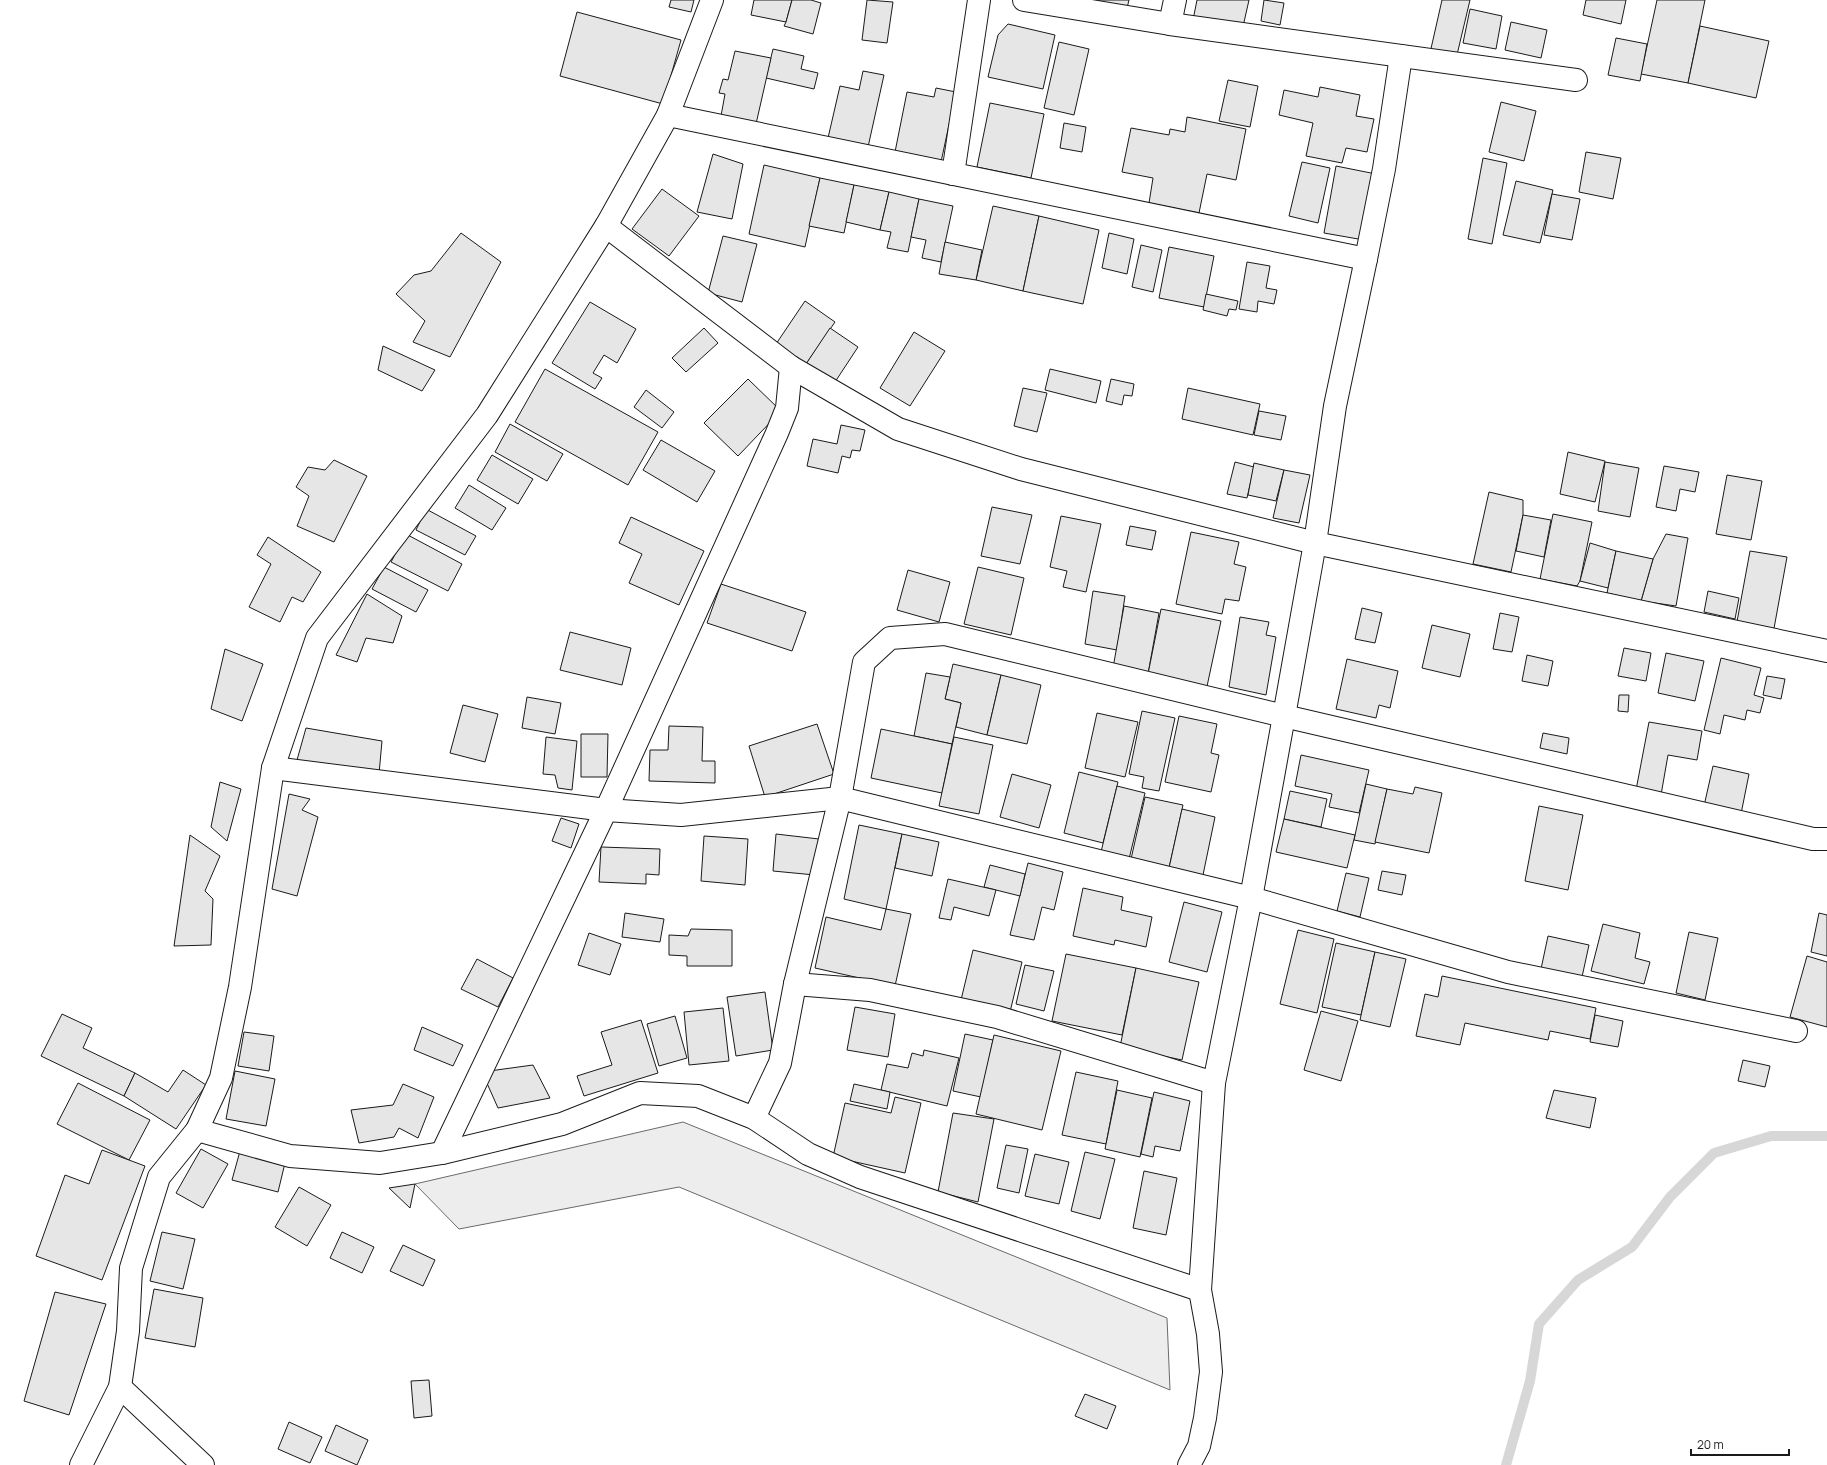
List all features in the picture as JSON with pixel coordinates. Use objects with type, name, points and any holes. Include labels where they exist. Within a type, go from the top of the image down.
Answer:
[{"type":"street","points":[[81,1465],[120,1387],[128,1331],[132,1268],[159,1177],[197,1130],[221,1078],[239,995],[273,768],[317,638],[487,415],[606,226],[668,115],[712,0]]},
{"type":"street","points":[[952,174],[979,0]]},
{"type":"street","points":[[1024,0],[1170,24],[1576,80]]},
{"type":"street","points":[[1170,24],[1175,0]]},
{"type":"street","points":[[1189,1465],[1200,1439],[1205,1418],[1211,1372],[1208,1334],[1200,1290],[1214,1083],[1251,898],[1316,543],[1335,406],[1384,169],[1401,56]]},
{"type":"street","points":[[668,115],[1366,259]]},
{"type":"street","points":[[606,226],[791,367],[898,429],[1021,469],[1316,543],[1827,651]]},
{"type":"street","points":[[442,1153],[606,810],[780,426],[787,408],[791,367]]},
{"type":"street","points":[[754,1118],[780,1063],[795,984],[840,798],[864,662],[890,638],[945,634],[1284,716],[1813,839],[1827,839]]},
{"type":"street","points":[[273,768],[606,810],[681,815],[840,798],[1251,898],[1508,972],[1796,1031]]},
{"type":"street","points":[[795,984],[870,990],[997,1017],[1214,1083]]},
{"type":"street","points":[[197,1130],[290,1156],[380,1163],[442,1153],[562,1124],[640,1093],[698,1096],[754,1118],[808,1154],[860,1177],[1200,1290]]},
{"type":"street","points":[[120,1387],[203,1465]]},
{"type":"shaded area","points":[[683,1122],[1167,1318],[1170,1390],[679,1187],[459,1229],[415,1184]]},
{"type":"building","points":[[671,0],[694,0],[691,12],[669,7]]},
{"type":"building","points":[[754,0],[792,0],[786,22],[751,15]]},
{"type":"building","points":[[792,0],[811,0],[821,3],[813,34],[784,26]]},
{"type":"building","points":[[867,0],[893,2],[887,43],[862,40]]},
{"type":"building","points":[[1082,0],[1129,0],[1127,8]]},
{"type":"building","points":[[1197,0],[1249,0],[1242,31],[1193,20]]},
{"type":"building","points":[[1264,0],[1284,3],[1280,25],[1261,21]]},
{"type":"building","points":[[1442,0],[1470,0],[1456,59],[1430,53]]},
{"type":"building","points":[[1586,0],[1626,0],[1621,24],[1583,15]]},
{"type":"building","points":[[1657,0],[1705,0],[1688,83],[1641,74]]},
{"type":"building","points":[[1470,9],[1502,16],[1496,49],[1463,43]]},
{"type":"building","points":[[577,12],[681,40],[663,104],[560,76]]},
{"type":"building","points":[[1511,22],[1547,30],[1541,58],[1505,50]]},
{"type":"building","points":[[1008,24],[1055,35],[1043,89],[988,77],[998,35]]},
{"type":"building","points":[[1700,26],[1769,41],[1756,98],[1688,83]]},
{"type":"building","points":[[1616,38],[1647,44],[1640,81],[1608,75]]},
{"type":"building","points":[[1059,42],[1089,49],[1074,115],[1044,108]]},
{"type":"building","points":[[773,49],[804,56],[801,69],[818,73],[814,89],[766,78]]},
{"type":"building","points":[[735,51],[771,58],[756,124],[721,116],[725,94],[719,93],[723,79],[728,80]]},
{"type":"building","points":[[863,71],[884,75],[868,147],[828,138],[840,86],[859,90]]},
{"type":"building","points":[[1228,80],[1258,86],[1250,127],[1219,121]]},
{"type":"building","points":[[1320,87],[1360,95],[1356,116],[1374,119],[1367,152],[1346,148],[1342,163],[1306,156],[1313,123],[1279,115],[1284,90],[1318,97]]},
{"type":"building","points":[[936,88],[956,92],[941,162],[895,152],[907,92],[934,97]]},
{"type":"building","points":[[1501,102],[1536,111],[1524,161],[1489,152]]},
{"type":"building","points":[[990,103],[1044,114],[1031,178],[977,167]]},
{"type":"building","points":[[1187,117],[1246,129],[1236,180],[1207,174],[1199,213],[1149,203],[1153,178],[1122,172],[1131,128],[1169,135],[1170,129],[1185,132]]},
{"type":"building","points":[[1064,123],[1086,127],[1082,152],[1060,148]]},
{"type":"building","points":[[1586,152],[1621,158],[1613,199],[1579,192]]},
{"type":"building","points":[[713,154],[743,164],[732,219],[697,212]]},
{"type":"building","points":[[1483,158],[1507,163],[1492,244],[1468,239]]},
{"type":"building","points":[[1302,162],[1330,168],[1318,223],[1289,216]]},
{"type":"building","points":[[764,165],[820,178],[805,247],[749,234]]},
{"type":"building","points":[[1336,166],[1376,174],[1364,240],[1324,233]]},
{"type":"building","points":[[820,178],[854,185],[844,233],[809,226]]},
{"type":"building","points":[[1516,181],[1553,190],[1540,243],[1503,235]]},
{"type":"building","points":[[854,185],[889,192],[880,230],[846,222]]},
{"type":"building","points":[[662,189],[699,216],[669,256],[632,229]]},
{"type":"building","points":[[889,192],[919,199],[908,252],[887,248],[891,232],[880,230]]},
{"type":"building","points":[[1552,194],[1580,199],[1572,240],[1544,235]]},
{"type":"building","points":[[919,199],[953,206],[941,262],[922,258],[926,240],[911,237]]},
{"type":"building","points":[[993,206],[1039,216],[1023,291],[976,280]]},
{"type":"building","points":[[1039,216],[1099,230],[1083,304],[1023,291]]},
{"type":"building","points":[[461,233],[501,262],[450,357],[413,342],[425,321],[396,294],[414,275],[431,271]]},
{"type":"building","points":[[1109,233],[1134,239],[1127,274],[1102,268]]},
{"type":"building","points":[[723,236],[757,244],[742,302],[708,293]]},
{"type":"building","points":[[945,242],[982,250],[976,280],[939,274]]},
{"type":"building","points":[[1141,245],[1162,250],[1153,292],[1132,287]]},
{"type":"building","points":[[1169,247],[1214,256],[1204,307],[1159,298]]},
{"type":"building","points":[[1247,262],[1270,266],[1266,288],[1277,290],[1274,304],[1258,301],[1257,312],[1239,309]]},
{"type":"building","points":[[1206,294],[1238,301],[1236,310],[1229,309],[1227,316],[1203,310]]},
{"type":"building","points":[[805,301],[835,322],[806,364],[776,344]]},
{"type":"building","points":[[590,302],[636,329],[617,363],[604,355],[593,373],[602,378],[595,389],[552,363]]},
{"type":"building","points":[[704,328],[718,343],[686,372],[672,358]]},
{"type":"building","points":[[830,328],[858,347],[835,382],[806,364]]},
{"type":"building","points":[[914,332],[945,351],[910,406],[880,388]]},
{"type":"building","points":[[383,346],[435,370],[422,391],[378,370]]},
{"type":"building","points":[[545,369],[658,432],[628,485],[515,422]]},
{"type":"building","points":[[1050,369],[1101,381],[1096,403],[1045,390]]},
{"type":"building","points":[[748,379],[781,411],[738,456],[704,423]]},
{"type":"building","points":[[1111,379],[1134,384],[1132,396],[1124,395],[1122,405],[1106,401]]},
{"type":"building","points":[[1023,388],[1047,393],[1037,432],[1014,426]]},
{"type":"building","points":[[1188,388],[1260,404],[1253,435],[1182,419]]},
{"type":"building","points":[[646,390],[674,412],[662,428],[634,407]]},
{"type":"building","points":[[1259,411],[1286,416],[1281,440],[1254,435]]},
{"type":"building","points":[[510,424],[563,454],[547,481],[495,452]]},
{"type":"building","points":[[841,425],[865,430],[860,451],[852,450],[850,458],[842,456],[838,473],[807,466],[813,439],[837,444]]},
{"type":"building","points":[[661,440],[715,471],[697,502],[643,470]]},
{"type":"building","points":[[1568,452],[1605,461],[1595,502],[1560,494]]},
{"type":"building","points":[[492,455],[533,479],[518,504],[477,480]]},
{"type":"building","points":[[334,460],[367,476],[334,542],[297,526],[309,496],[296,487],[308,467],[325,470]]},
{"type":"building","points":[[1235,462],[1254,467],[1247,498],[1227,494]]},
{"type":"building","points":[[1605,462],[1639,468],[1630,517],[1598,511]]},
{"type":"building","points":[[1254,463],[1284,470],[1276,501],[1248,495]]},
{"type":"building","points":[[1664,466],[1699,472],[1695,492],[1680,489],[1676,511],[1656,507]]},
{"type":"building","points":[[1284,470],[1310,475],[1299,523],[1273,518]]},
{"type":"building","points":[[1727,475],[1762,481],[1751,540],[1716,534]]},
{"type":"building","points":[[469,485],[506,508],[492,530],[455,508]]},
{"type":"building","points":[[1489,492],[1523,500],[1523,515],[1511,572],[1473,564]]},
{"type":"building","points":[[992,507],[1032,515],[1020,564],[981,556]]},
{"type":"building","points":[[426,509],[476,536],[465,555],[416,530]]},
{"type":"building","points":[[1553,514],[1592,522],[1580,581],[1577,586],[1540,579]]},
{"type":"building","points":[[1523,515],[1551,520],[1544,557],[1516,551]]},
{"type":"building","points":[[1061,516],[1101,524],[1086,592],[1063,587],[1067,571],[1050,567]]},
{"type":"building","points":[[631,517],[704,551],[679,605],[629,583],[642,554],[619,543]]},
{"type":"building","points":[[1130,526],[1156,531],[1152,550],[1126,545]]},
{"type":"building","points":[[1191,532],[1239,542],[1234,564],[1246,567],[1239,601],[1225,599],[1222,614],[1176,604]]},
{"type":"building","points":[[406,534],[462,564],[448,591],[391,562]]},
{"type":"building","points":[[1666,534],[1688,538],[1676,606],[1641,601],[1653,559]]},
{"type":"building","points":[[268,537],[321,572],[303,602],[292,597],[280,622],[249,607],[271,564],[257,555]]},
{"type":"building","points":[[1590,543],[1616,551],[1608,588],[1580,581]]},
{"type":"building","points":[[1616,551],[1653,559],[1641,601],[1607,593]]},
{"type":"building","points":[[1750,551],[1787,557],[1773,634],[1736,627]]},
{"type":"building","points":[[384,567],[428,590],[416,612],[372,589]]},
{"type":"building","points":[[978,567],[1024,578],[1011,635],[964,624]]},
{"type":"building","points":[[908,570],[950,582],[939,622],[897,610]]},
{"type":"building","points":[[721,584],[806,612],[792,651],[707,623]]},
{"type":"building","points":[[1093,591],[1125,596],[1117,650],[1085,644]]},
{"type":"building","points":[[1708,591],[1739,598],[1735,619],[1704,612]]},
{"type":"building","points":[[367,594],[402,616],[393,643],[366,638],[357,662],[336,655]]},
{"type":"building","points":[[1124,606],[1159,613],[1148,674],[1113,668]]},
{"type":"building","points":[[1362,608],[1382,613],[1375,643],[1355,639]]},
{"type":"building","points":[[1161,609],[1221,621],[1206,691],[1147,679]]},
{"type":"building","points":[[1500,613],[1519,617],[1512,652],[1493,649]]},
{"type":"building","points":[[1240,617],[1269,622],[1266,635],[1276,637],[1266,695],[1229,687]]},
{"type":"building","points":[[1432,625],[1470,634],[1460,677],[1422,668]]},
{"type":"building","points":[[570,632],[631,648],[622,685],[560,670]]},
{"type":"building","points":[[1624,648],[1651,653],[1646,681],[1618,676]]},
{"type":"building","points":[[225,649],[263,664],[242,721],[211,709]]},
{"type":"building","points":[[1666,653],[1704,661],[1695,701],[1658,693]]},
{"type":"building","points":[[1527,655],[1553,661],[1548,686],[1522,681]]},
{"type":"building","points":[[1721,658],[1761,668],[1754,695],[1764,698],[1760,713],[1747,710],[1745,720],[1724,715],[1720,734],[1704,730]]},
{"type":"building","points":[[1347,659],[1398,671],[1390,708],[1379,705],[1376,718],[1336,709]]},
{"type":"building","points":[[953,664],[1001,675],[987,735],[956,727],[961,703],[945,699]]},
{"type":"building","points":[[926,673],[950,677],[945,699],[961,703],[952,744],[914,736]]},
{"type":"building","points":[[1001,675],[1041,685],[1027,744],[987,735]]},
{"type":"building","points":[[1767,676],[1785,679],[1781,699],[1763,695]]},
{"type":"building","points":[[1619,695],[1629,695],[1628,712],[1618,711]]},
{"type":"building","points":[[527,697],[561,703],[555,734],[522,728]]},
{"type":"building","points":[[463,705],[498,714],[485,762],[450,753]]},
{"type":"building","points":[[1142,711],[1175,718],[1159,791],[1142,788],[1144,777],[1129,774]]},
{"type":"building","points":[[1097,713],[1138,722],[1125,777],[1085,768]]},
{"type":"building","points":[[1179,716],[1217,724],[1211,753],[1219,755],[1211,792],[1165,782]]},
{"type":"building","points":[[1649,722],[1702,731],[1697,760],[1668,755],[1661,795],[1636,790]]},
{"type":"building","points":[[817,724],[834,774],[765,797],[749,746]]},
{"type":"building","points":[[669,726],[703,727],[702,761],[715,761],[715,783],[649,781],[650,750],[668,750]]},
{"type":"building","points":[[306,728],[382,741],[379,774],[297,760]]},
{"type":"building","points":[[881,729],[952,744],[942,793],[871,778]]},
{"type":"building","points":[[1543,733],[1569,738],[1567,754],[1540,748]]},
{"type":"building","points":[[581,734],[608,734],[607,777],[581,777]]},
{"type":"building","points":[[546,737],[577,741],[572,790],[558,788],[555,775],[543,774]]},
{"type":"building","points":[[954,737],[993,745],[979,814],[939,806]]},
{"type":"building","points":[[1301,755],[1369,770],[1359,813],[1329,807],[1332,794],[1295,786]]},
{"type":"building","points":[[1713,766],[1749,774],[1741,814],[1704,806]]},
{"type":"building","points":[[1079,772],[1118,782],[1103,843],[1064,833]]},
{"type":"building","points":[[1012,774],[1051,785],[1039,828],[1000,817]]},
{"type":"building","points":[[220,782],[241,789],[227,841],[211,827]]},
{"type":"building","points":[[1366,784],[1387,789],[1375,844],[1354,840]]},
{"type":"building","points":[[1117,786],[1145,793],[1129,859],[1101,852]]},
{"type":"building","points":[[1415,787],[1442,793],[1429,853],[1375,842],[1387,789],[1413,794]]},
{"type":"building","points":[[1290,791],[1327,799],[1321,827],[1284,819]]},
{"type":"building","points":[[289,794],[310,799],[302,810],[318,817],[297,896],[272,889]]},
{"type":"building","points":[[1145,797],[1183,805],[1169,868],[1131,859]]},
{"type":"building","points":[[1539,806],[1583,815],[1568,890],[1525,881]]},
{"type":"building","points":[[1182,809],[1215,817],[1203,875],[1169,868]]},
{"type":"building","points":[[561,818],[579,824],[571,848],[552,841]]},
{"type":"building","points":[[1284,819],[1355,835],[1347,868],[1276,852]]},
{"type":"building","points":[[859,825],[902,834],[886,909],[844,899]]},
{"type":"building","points":[[776,834],[819,839],[815,875],[773,871]]},
{"type":"building","points":[[902,834],[939,842],[932,876],[895,868]]},
{"type":"building","points":[[190,835],[220,856],[205,891],[213,899],[211,945],[174,946]]},
{"type":"building","points":[[704,836],[748,839],[745,885],[701,881]]},
{"type":"building","points":[[601,847],[660,849],[659,875],[646,874],[646,884],[599,882]]},
{"type":"building","points":[[1028,863],[1063,872],[1054,910],[1042,907],[1034,940],[1010,935]]},
{"type":"building","points":[[990,865],[1025,874],[1020,896],[984,887]]},
{"type":"building","points":[[1382,871],[1406,875],[1402,895],[1378,890]]},
{"type":"building","points":[[1346,873],[1369,878],[1360,917],[1337,911]]},
{"type":"building","points":[[948,879],[996,890],[989,916],[954,907],[951,920],[939,918]]},
{"type":"building","points":[[1083,888],[1123,897],[1121,910],[1152,917],[1146,947],[1115,940],[1114,945],[1073,936]]},
{"type":"building","points":[[1184,902],[1222,912],[1207,972],[1169,962]]},
{"type":"building","points":[[886,909],[911,914],[895,986],[815,968],[826,917],[881,930]]},
{"type":"building","points":[[625,913],[664,919],[660,942],[622,937]]},
{"type":"building","points":[[1819,913],[1827,915],[1827,956],[1811,952]]},
{"type":"building","points":[[1603,924],[1640,933],[1635,958],[1650,962],[1644,984],[1591,971]]},
{"type":"building","points":[[691,929],[732,930],[732,966],[687,966],[687,956],[669,955],[669,935],[688,936]]},
{"type":"building","points":[[1298,930],[1334,939],[1317,1013],[1280,1004]]},
{"type":"building","points":[[1689,932],[1718,938],[1705,1000],[1676,993]]},
{"type":"building","points":[[589,933],[621,944],[610,975],[578,965]]},
{"type":"building","points":[[1548,936],[1589,945],[1582,977],[1541,969]]},
{"type":"building","points":[[1336,943],[1375,952],[1361,1015],[1322,1007]]},
{"type":"building","points":[[973,950],[1022,962],[1010,1012],[961,1000]]},
{"type":"building","points":[[1375,952],[1406,959],[1390,1027],[1360,1020]]},
{"type":"building","points":[[1066,954],[1136,968],[1122,1035],[1052,1021]]},
{"type":"building","points":[[1807,956],[1827,962],[1827,1027],[1790,1017]]},
{"type":"building","points":[[477,959],[513,978],[498,1007],[461,989]]},
{"type":"building","points":[[1025,965],[1054,971],[1044,1011],[1016,1004]]},
{"type":"building","points":[[1136,968],[1199,982],[1182,1060],[1120,1047]]},
{"type":"building","points":[[1442,976],[1596,1008],[1590,1039],[1550,1031],[1548,1040],[1465,1023],[1460,1045],[1416,1036],[1425,994],[1438,997]]},
{"type":"building","points":[[765,992],[773,1050],[736,1056],[727,997]]},
{"type":"building","points":[[855,1007],[895,1014],[888,1057],[847,1050]]},
{"type":"building","points":[[723,1008],[729,1061],[689,1065],[684,1012]]},
{"type":"building","points":[[1321,1011],[1358,1021],[1341,1081],[1304,1070]]},
{"type":"building","points":[[62,1014],[92,1028],[83,1048],[135,1073],[124,1096],[41,1056]]},
{"type":"building","points":[[1595,1015],[1623,1021],[1618,1047],[1590,1042]]},
{"type":"building","points":[[675,1016],[687,1058],[659,1066],[647,1024]]},
{"type":"building","points":[[641,1020],[658,1073],[584,1096],[577,1076],[612,1065],[601,1032]]},
{"type":"building","points":[[422,1027],[463,1045],[453,1066],[414,1050]]},
{"type":"building","points":[[244,1032],[274,1036],[269,1071],[238,1066]]},
{"type":"building","points":[[965,1034],[993,1040],[981,1097],[953,1091]]},
{"type":"building","points":[[994,1035],[1061,1051],[1042,1130],[976,1114]]},
{"type":"building","points":[[924,1050],[959,1058],[947,1106],[881,1090],[887,1064],[908,1068],[912,1053],[923,1056]]},
{"type":"building","points":[[1743,1060],[1770,1066],[1765,1087],[1738,1081]]},
{"type":"building","points":[[533,1065],[550,1098],[498,1108],[482,1072]]},
{"type":"building","points":[[183,1070],[206,1085],[176,1129],[124,1096],[135,1073],[168,1092]]},
{"type":"building","points":[[235,1071],[275,1079],[266,1126],[226,1119]]},
{"type":"building","points":[[1076,1072],[1118,1081],[1106,1144],[1062,1135]]},
{"type":"building","points":[[78,1083],[150,1120],[129,1160],[57,1124]]},
{"type":"building","points":[[403,1084],[434,1097],[418,1138],[399,1128],[394,1137],[359,1143],[351,1110],[393,1105]]},
{"type":"building","points":[[854,1084],[890,1092],[887,1109],[850,1101]]},
{"type":"building","points":[[1117,1090],[1152,1098],[1140,1157],[1105,1149]]},
{"type":"building","points":[[1554,1090],[1596,1098],[1590,1128],[1546,1118]]},
{"type":"building","points":[[1154,1092],[1190,1101],[1180,1151],[1155,1146],[1153,1157],[1141,1154]]},
{"type":"building","points":[[895,1097],[921,1103],[905,1173],[833,1157],[845,1103],[891,1113]]},
{"type":"building","points":[[953,1113],[994,1119],[978,1202],[938,1192]]},
{"type":"building","points":[[1006,1145],[1028,1149],[1019,1193],[997,1188]]},
{"type":"building","points":[[201,1149],[228,1164],[203,1208],[176,1193]]},
{"type":"building","points":[[102,1150],[145,1166],[102,1280],[36,1256],[65,1175],[89,1184]]},
{"type":"building","points":[[240,1151],[285,1163],[278,1192],[232,1180]]},
{"type":"building","points":[[1085,1152],[1115,1159],[1100,1219],[1071,1211]]},
{"type":"building","points":[[1035,1154],[1069,1162],[1059,1204],[1025,1196]]},
{"type":"building","points":[[1144,1171],[1177,1178],[1166,1235],[1133,1228]]},
{"type":"building","points":[[415,1184],[410,1208],[389,1188]]},
{"type":"building","points":[[299,1187],[331,1205],[307,1246],[275,1227]]},
{"type":"building","points":[[162,1232],[195,1239],[183,1289],[150,1281]]},
{"type":"building","points":[[342,1232],[374,1247],[362,1273],[330,1258]]},
{"type":"building","points":[[403,1245],[435,1260],[423,1286],[390,1271]]},
{"type":"building","points":[[154,1289],[203,1298],[195,1347],[145,1338]]},
{"type":"building","points":[[55,1292],[106,1304],[69,1415],[24,1401]]},
{"type":"building","points":[[429,1380],[432,1416],[414,1418],[411,1381]]},
{"type":"building","points":[[1085,1394],[1116,1406],[1107,1429],[1075,1416]]},
{"type":"building","points":[[289,1422],[322,1437],[310,1463],[278,1449]]},
{"type":"building","points":[[336,1425],[368,1440],[357,1465],[325,1451]]},
{"type":"waterway","points":[[1506,1465],[1530,1381],[1539,1324],[1578,1280],[1632,1247],[1670,1197],[1714,1153],[1771,1136],[1827,1136]]}]
